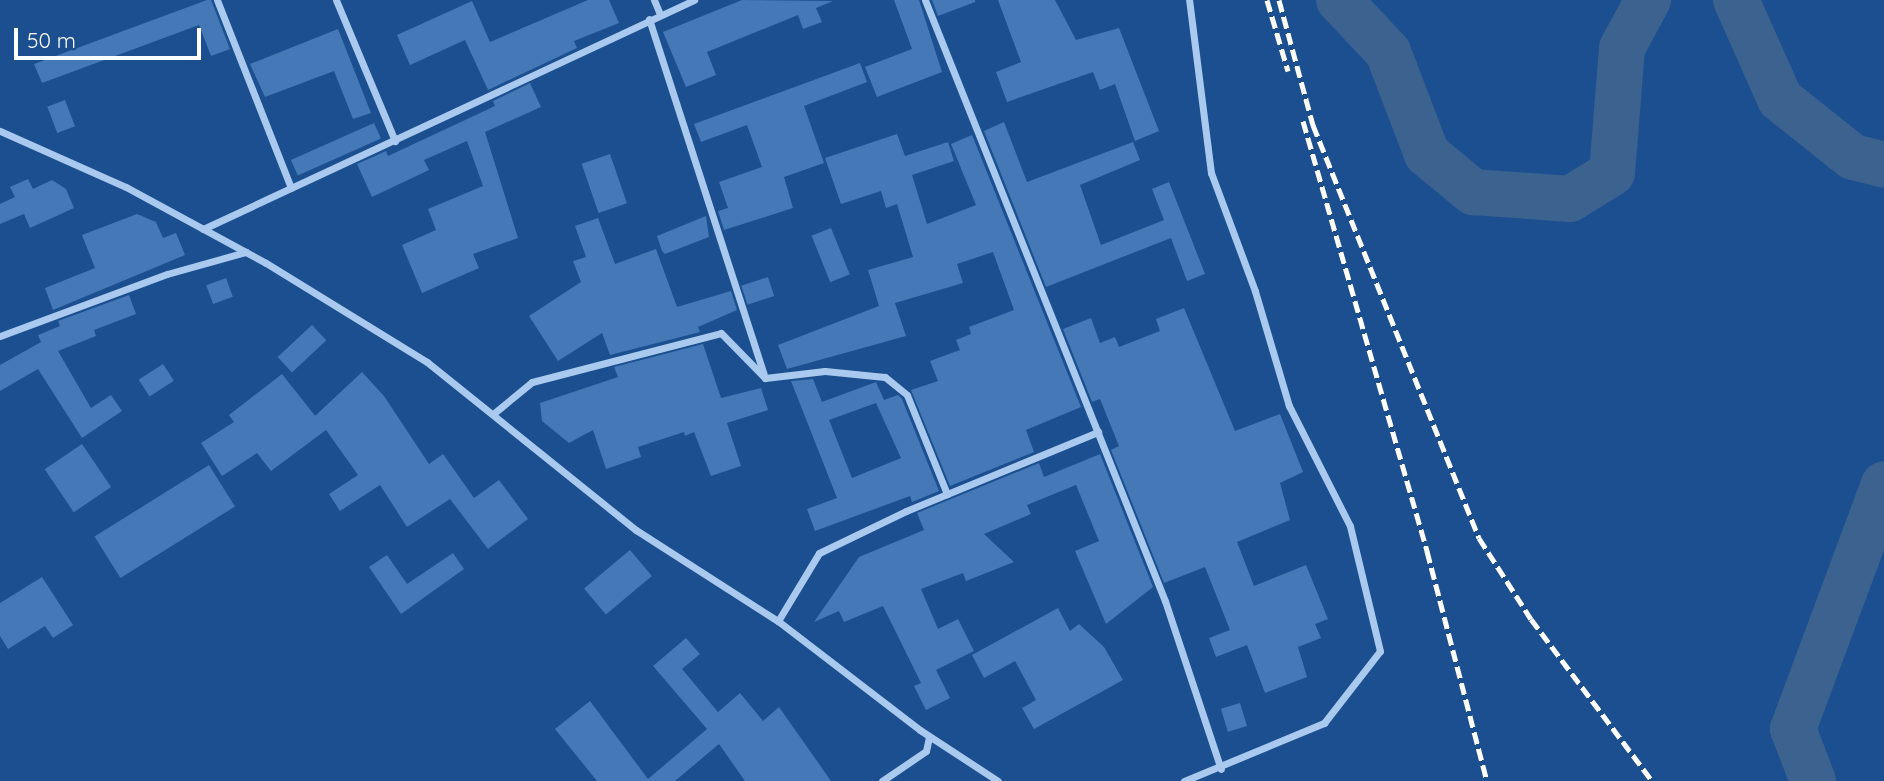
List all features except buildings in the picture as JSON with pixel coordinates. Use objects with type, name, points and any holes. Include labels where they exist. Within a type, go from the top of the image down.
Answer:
[{"type":"street","points":[[217,0],[291,188]]},
{"type":"street","points":[[336,0],[395,141]]},
{"type":"street","points":[[654,0],[660,14]]},
{"type":"street","points":[[203,229],[694,0]]},
{"type":"street","points":[[925,0],[1165,601],[1221,769]]},
{"type":"street","points":[[1184,781],[1221,769],[1324,723],[1380,651],[1350,526],[1289,406],[1255,291],[1211,173],[1189,0]]},
{"type":"street","points":[[649,19],[765,378]]},
{"type":"street","points":[[0,131],[126,187],[246,252],[427,362],[636,530],[778,621],[929,737],[998,781]]},
{"type":"street","points":[[0,336],[167,274],[246,252]]},
{"type":"street","points":[[493,414],[532,382],[721,333],[765,378]]},
{"type":"street","points":[[765,378],[825,371],[885,377],[907,395],[947,494]]},
{"type":"street","points":[[778,621],[819,553],[947,494],[1098,432]]},
{"type":"street","points":[[882,781],[926,751],[929,737]]},
{"type":"waterway","points":[[1339,0],[1388,52],[1427,154],[1473,192],[1570,199],[1612,173],[1622,48],[1648,0]]},
{"type":"waterway","points":[[1736,0],[1780,99],[1853,157],[1884,165]]},
{"type":"waterway","points":[[1813,781],[1793,729],[1884,484]]},
{"type":"railway","points":[[1267,0],[1288,71]]},
{"type":"railway","points":[[1279,0],[1313,125],[1479,538],[1531,619],[1652,781]]},
{"type":"railway","points":[[1303,121],[1427,551],[1487,781]]}]
